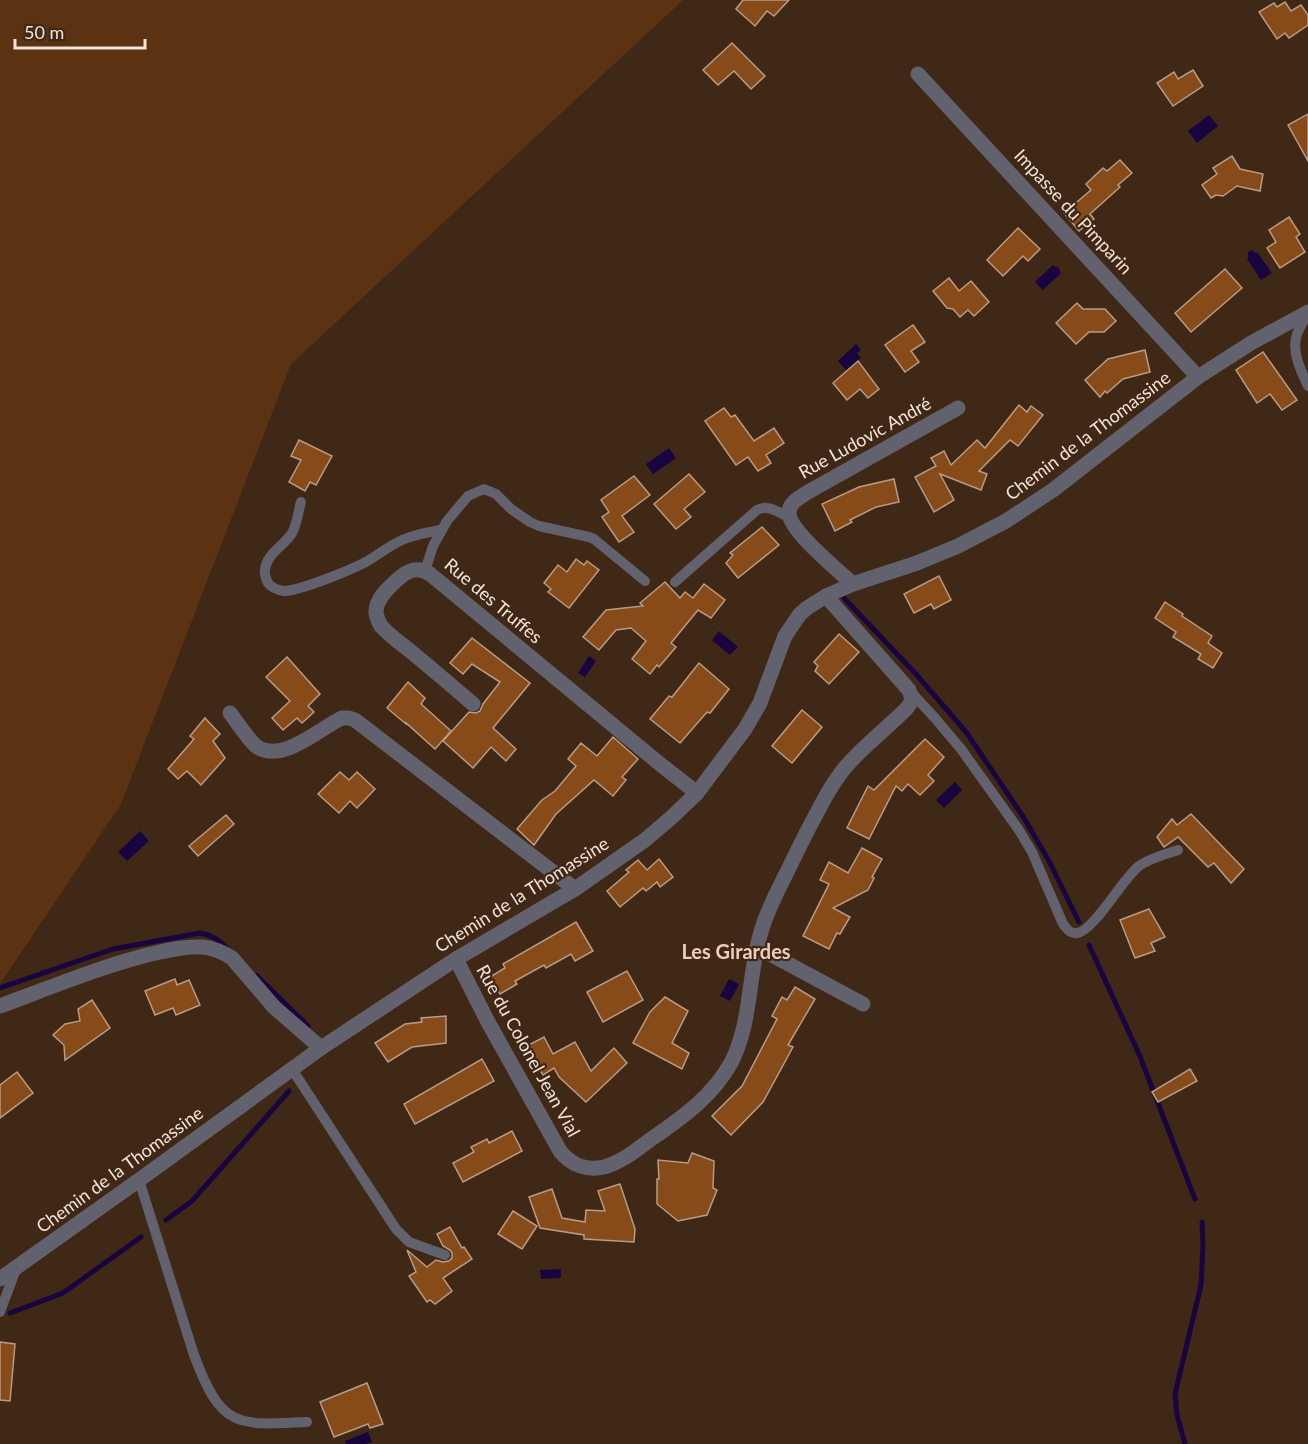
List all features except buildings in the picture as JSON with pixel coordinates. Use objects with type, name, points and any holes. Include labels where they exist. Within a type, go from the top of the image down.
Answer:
[{"type":"street","name":"Impasse du Pimparin","points":[[918,74],[1198,377]]},
{"type":"street","name":"Chemin de la Thomassine","points":[[0,1279],[321,1048],[456,959],[575,889],[645,840],[683,808],[734,745],[767,687],[785,636],[792,624],[807,608],[826,596],[947,550],[1006,521],[1053,490],[1198,377],[1251,343],[1308,312]]},
{"type":"street","name":"Rue Ludovic André","points":[[790,518],[789,511],[795,500],[958,408]]},
{"type":"street","points":[[790,518],[799,534],[853,585]]},
{"type":"street","name":"Rue des Truffes","points":[[473,704],[382,627],[378,621],[377,604],[382,596],[408,571],[418,569],[425,571],[697,793]]},
{"type":"street","points":[[826,596],[909,690]]},
{"type":"street","name":"Rue du Colonel Jean Vial","points":[[456,959],[488,1022],[564,1157],[576,1165],[597,1168],[611,1165],[632,1153],[683,1117],[721,1078],[734,1054],[744,1024],[758,946],[765,917],[775,895],[828,793],[845,768],[910,706],[912,699],[909,690]]},
{"type":"street","points":[[230,713],[257,746],[265,750],[276,751],[291,748],[342,718],[355,720],[575,889]]},
{"type":"street","points":[[758,946],[863,1004]]},
{"type":"street","points":[[0,1006],[98,969],[169,950],[203,947],[224,953],[231,958],[274,1007],[321,1048]]},
{"type":"lane","points":[[1308,312],[1295,344],[1299,365],[1308,386]]},
{"type":"lane","points":[[425,571],[441,530],[468,496],[484,489],[496,494],[511,509],[530,522],[594,539],[645,581]]},
{"type":"lane","points":[[301,502],[292,533],[266,563],[264,571],[272,587],[282,591],[342,573],[398,542],[419,534],[441,530]]},
{"type":"lane","points":[[675,582],[757,510],[763,507],[771,508],[790,518]]},
{"type":"lane","points":[[909,690],[961,749],[1019,830],[1032,852],[1063,924],[1069,932],[1076,934],[1082,932],[1094,922],[1138,866],[1178,849]]},
{"type":"lane","points":[[292,1069],[396,1229],[409,1242],[446,1255]]},
{"type":"lane","points":[[140,1180],[202,1378],[216,1402],[226,1413],[239,1420],[262,1424],[308,1422]]},
{"type":"lane","points":[[0,1312],[16,1269]]},
{"type":"shaded area","points":[[0,0],[683,0],[291,364],[121,804],[0,984]]},
{"type":"shaded area","points":[[1209,115],[1218,126],[1197,143],[1188,131]]},
{"type":"shaded area","points":[[1251,250],[1257,252],[1272,273],[1261,280],[1247,259],[1248,252]]},
{"type":"shaded area","points":[[1053,265],[1058,267],[1061,273],[1043,290],[1035,282]]},
{"type":"shaded area","points":[[856,344],[861,350],[857,353],[861,358],[847,371],[838,361]]},
{"type":"shaded area","points":[[669,448],[676,458],[653,474],[646,464]]},
{"type":"shaded area","points":[[719,631],[738,647],[730,655],[712,640]]},
{"type":"shaded area","points":[[589,656],[596,661],[585,677],[578,673]]},
{"type":"shaded area","points":[[955,782],[962,790],[944,808],[936,800]]},
{"type":"shaded area","points":[[140,831],[149,841],[127,861],[118,852]]},
{"type":"shaded area","points":[[729,979],[739,984],[730,1001],[720,996]]},
{"type":"shaded area","points":[[561,1269],[561,1278],[541,1279],[540,1270]]},
{"type":"shaded area","points":[[368,1432],[372,1442],[346,1444],[345,1441]]},
{"type":"waterway","points":[[844,598],[915,673],[966,732],[1024,818],[1049,861],[1079,922]]},
{"type":"waterway","points":[[0,988],[113,949],[200,933],[215,938],[228,949]]},
{"type":"waterway","points":[[1089,945],[1139,1054],[1195,1199]]},
{"type":"waterway","points":[[257,976],[308,1026]]},
{"type":"waterway","points":[[166,1220],[192,1201],[289,1091]]},
{"type":"waterway","points":[[1185,1444],[1177,1415],[1175,1394],[1201,1285],[1202,1222]]},
{"type":"waterway","points":[[10,1313],[63,1293],[141,1237]]},
{"type":"district","name":"Les Girardes","points":[[736,952]]}]
